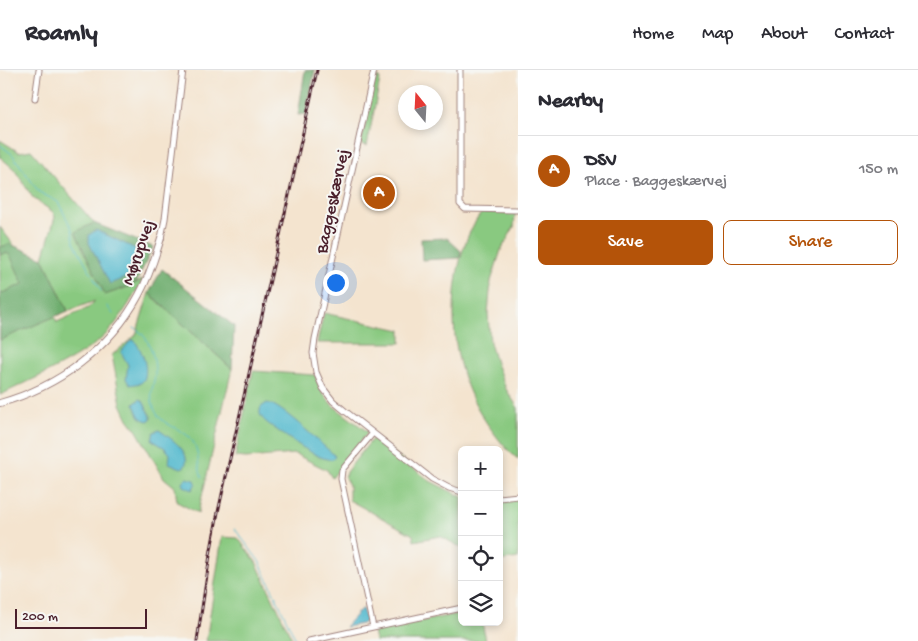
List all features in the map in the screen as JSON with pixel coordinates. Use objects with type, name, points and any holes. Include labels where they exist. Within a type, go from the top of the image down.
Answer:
[{"type":"street","points":[[35,98],[38,70]]},
{"type":"street","name":"Mørupvej","points":[[0,403],[53,382],[72,370],[94,352],[107,338],[139,296],[150,273],[165,219],[182,70]]},
{"type":"street","name":"Baggeskærvej","points":[[374,70],[315,339],[313,353],[316,372],[323,388],[345,412],[432,479],[459,491]]},
{"type":"street","points":[[460,70],[460,202],[463,208],[518,210]]},
{"type":"street","points":[[373,433],[342,470],[341,479],[373,627]]},
{"type":"street","points":[[503,498],[518,496]]},
{"type":"street","points":[[309,641],[458,609]]},
{"type":"green space","points":[[305,70],[315,70],[306,114],[298,115]]},
{"type":"green space","points":[[377,77],[380,80],[367,146],[361,144]]},
{"type":"green space","points":[[0,140],[19,152],[31,150],[94,223],[76,232],[105,294],[128,287],[144,279],[112,328],[90,348],[60,366],[0,395],[0,227],[26,261],[57,322],[88,308],[95,301],[68,311],[43,258],[55,217],[53,212],[33,198],[14,169],[0,157]]},
{"type":"green space","points":[[482,212],[515,213],[514,227],[501,250],[491,281],[488,313],[490,343],[496,363],[506,389],[518,408],[518,459],[498,439],[477,407],[462,371],[455,334],[454,315],[457,275],[466,242]]},
{"type":"green space","points":[[94,223],[153,247],[136,283],[105,295],[75,232]]},
{"type":"green space","points":[[447,238],[461,251],[460,258],[422,260],[421,239]]},
{"type":"green space","points":[[10,244],[43,258],[68,311],[0,340],[0,294],[23,284],[10,255],[6,253],[0,255],[0,247]]},
{"type":"green space","points":[[162,269],[234,326],[232,369],[149,293]]},
{"type":"green space","points":[[149,293],[232,369],[198,513],[177,502],[175,487],[164,478],[121,404],[112,355],[136,335]]},
{"type":"green space","points":[[324,313],[401,330],[401,343],[317,343]]},
{"type":"green space","points":[[253,371],[315,375],[321,391],[332,405],[368,432],[332,478],[327,470],[295,454],[246,458],[235,457]]},
{"type":"green space","points":[[374,437],[430,481],[458,495],[458,546],[440,536],[414,541],[413,535],[349,500],[349,485],[345,478],[346,472]]},
{"type":"green space","points":[[518,498],[518,558],[503,560],[503,536],[503,500]]},
{"type":"green space","points":[[222,537],[238,538],[256,562],[293,641],[206,641]]},
{"type":"green space","points":[[458,614],[458,626],[483,626],[486,641],[375,641],[373,631]]},
{"type":"water","points":[[96,230],[138,250],[142,258],[134,274],[110,284],[89,243],[89,235]]},
{"type":"water","points":[[131,340],[134,340],[140,349],[146,370],[144,380],[141,383],[130,385],[126,379],[128,365],[121,352]]},
{"type":"water","points":[[140,399],[151,416],[151,419],[148,421],[137,413],[134,404]]},
{"type":"water","points":[[267,403],[281,409],[299,424],[335,456],[333,459],[327,459],[310,452],[266,422],[261,417],[260,412],[261,407]]},
{"type":"water","points":[[159,430],[174,441],[183,451],[186,456],[184,467],[181,468],[169,463],[170,454],[165,448],[152,440],[154,432]]},
{"type":"water","points":[[186,478],[195,480],[196,483],[192,490],[184,486],[183,483]]},
{"type":"water","points":[[362,608],[366,621],[362,624],[345,627]]},
{"type":"waterway","points":[[0,145],[12,154],[39,192],[58,202],[72,229],[74,242],[101,291]]},
{"type":"waterway","points":[[107,306],[113,314]]},
{"type":"waterway","points":[[134,328],[148,341],[153,355],[155,375],[152,398],[154,409],[162,420],[184,433],[193,441],[202,477]]},
{"type":"waterway","points":[[235,529],[259,561],[296,640]]},
{"type":"railway","points":[[197,641],[218,512],[317,70]]},
{"type":"place","name":"DSV","points":[[379,193]]}]
